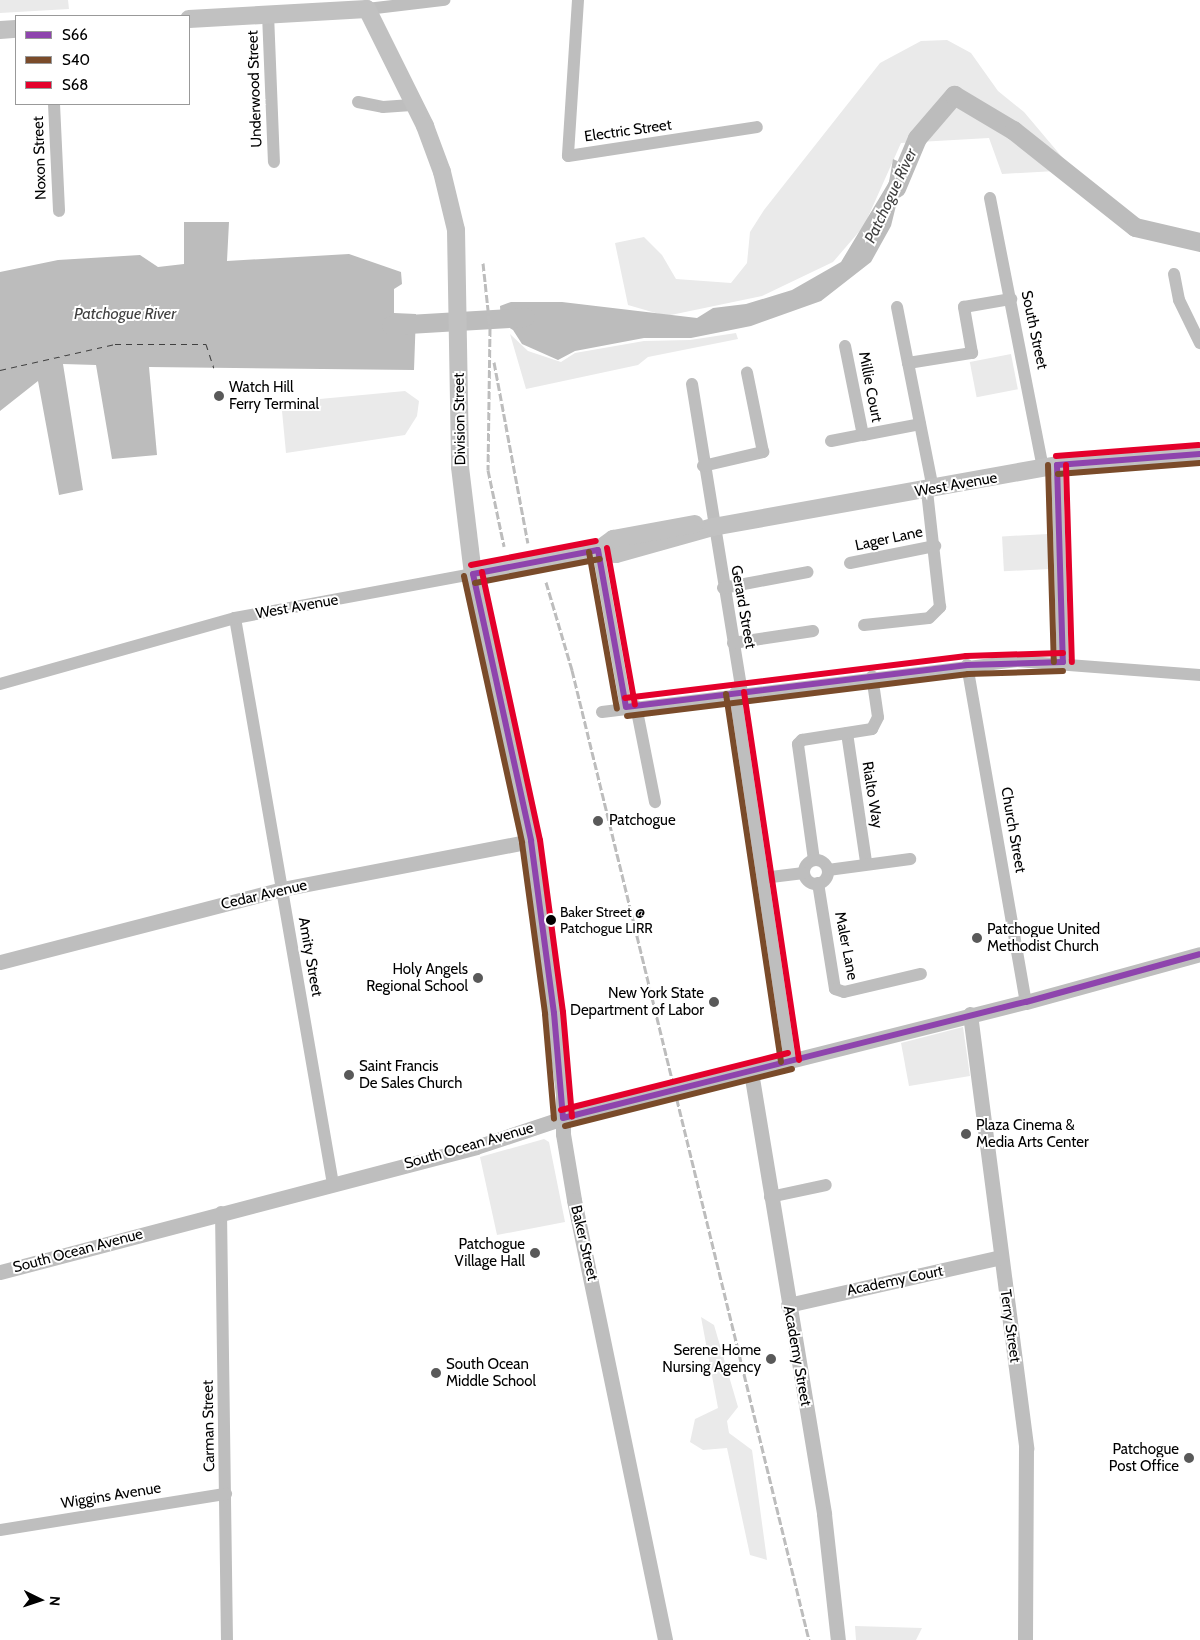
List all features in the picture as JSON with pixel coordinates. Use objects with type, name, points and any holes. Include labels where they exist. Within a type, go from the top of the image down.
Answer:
[{"type":"main road","points":[[190,19],[367,8]]},
{"type":"main road","name":"Division Street","points":[[367,8],[415,105],[442,172],[456,230],[460,467],[473,574]]},
{"type":"main road","points":[[0,30],[15,29]]},
{"type":"main road","name":"West Avenue","points":[[473,574],[598,550],[616,554],[713,528],[1050,467],[1200,454]]},
{"type":"street","points":[[367,8],[444,0]]},
{"type":"street","name":"Electric Street","points":[[578,0],[568,156],[757,127]]},
{"type":"street","name":"Underwood Street","points":[[268,14],[274,162]]},
{"type":"street","points":[[358,102],[383,107],[415,105]]},
{"type":"street","name":"Noxon Street","points":[[54,105],[59,211]]},
{"type":"street","name":"South Street","points":[[990,198],[1050,467],[1063,662]]},
{"type":"street","points":[[1174,274],[1179,300],[1200,343]]},
{"type":"street","points":[[908,363],[972,353],[964,308],[1011,299]]},
{"type":"street","points":[[897,307],[920,424],[930,490]]},
{"type":"street","name":"Millie Court","points":[[845,346],[863,434],[920,424]]},
{"type":"street","points":[[704,466],[763,452],[747,373]]},
{"type":"street","name":"Gerard Street","points":[[692,384],[713,528],[733,643],[763,878],[790,1061]]},
{"type":"street","points":[[831,441],[863,434]]},
{"type":"street","name":"Lager Lane","points":[[864,625],[936,614],[940,607],[930,490]]},
{"type":"street","name":"Lager Lane","points":[[850,563],[935,546]]},
{"type":"street","points":[[598,550],[631,706],[655,802]]},
{"type":"street","points":[[724,588],[808,572]]},
{"type":"street","name":"West Avenue","points":[[0,684],[235,618],[473,574]]},
{"type":"street","name":"Division Street","points":[[473,574],[531,841]]},
{"type":"street","name":"Amity Street","points":[[235,618],[333,1184]]},
{"type":"street","points":[[733,643],[813,631]]},
{"type":"street","points":[[602,712],[631,706],[967,665],[1063,662],[1200,675]]},
{"type":"street","name":"Church Street","points":[[967,665],[1026,1002]]},
{"type":"street","points":[[814,860],[798,744],[802,740],[872,729],[877,724],[872,676]]},
{"type":"street","name":"Rialto Way","points":[[847,733],[866,862]]},
{"type":"street","name":"Cedar Avenue","points":[[0,962],[282,889],[531,841]]},
{"type":"street","name":"Baker Street","points":[[531,841],[554,1013],[563,1118],[574,1200],[664,1640]]},
{"type":"street","points":[[828,870],[866,862],[910,859]]},
{"type":"street","points":[[814,860],[823,862],[828,870],[826,878],[818,883],[809,881],[804,873],[807,865],[814,860]]},
{"type":"street","points":[[763,878],[804,873]]},
{"type":"street","name":"Maler Lane","points":[[818,883],[835,989],[844,992],[921,974]]},
{"type":"street","name":"South Ocean Avenue","points":[[0,1272],[222,1212],[476,1147],[563,1118],[751,1072],[970,1014],[1026,1002],[1200,954]]},
{"type":"street","name":"Terry Street","points":[[970,1014],[1026,1448],[1026,1640]]},
{"type":"street","name":"Academy Street","points":[[751,1072],[770,1197],[824,1514],[838,1640]]},
{"type":"street","points":[[770,1197],[826,1185]]},
{"type":"street","name":"Carman Street","points":[[222,1212],[226,1640]]},
{"type":"street","name":"Academy Court","points":[[788,1305],[1001,1257]]},
{"type":"street","name":"Wiggins Avenue","points":[[0,1530],[226,1494]]},
{"type":"shaded area","points":[[0,0],[68,0],[69,9],[0,13]]},
{"type":"shaded area","points":[[947,40],[971,53],[998,91],[1024,112],[1073,170],[1002,174],[989,138],[901,143],[864,226],[833,262],[762,296],[666,316],[628,305],[615,243],[644,237],[662,255],[676,279],[731,283],[747,263],[750,232],[764,210],[880,63],[921,41]]},
{"type":"shaded area","points":[[736,333],[738,339],[648,357],[638,365],[526,389],[510,334],[528,351],[561,362],[575,353],[644,341],[690,340]]},
{"type":"shaded area","points":[[1011,354],[1018,389],[977,397],[970,362]]},
{"type":"shaded area","points":[[405,391],[419,401],[417,416],[405,435],[286,453],[282,411],[309,400]]},
{"type":"shaded area","points":[[1048,534],[1050,569],[1004,571],[1002,536]]},
{"type":"shaded area","points":[[963,1027],[970,1076],[909,1086],[901,1043]]},
{"type":"shaded area","points":[[544,1139],[549,1142],[565,1222],[497,1235],[480,1157]]},
{"type":"shaded area","points":[[701,1317],[714,1325],[738,1407],[727,1421],[729,1433],[752,1450],[767,1560],[750,1555],[727,1448],[703,1450],[690,1442],[695,1419],[718,1408]]},
{"type":"shaded area","points":[[855,1626],[922,1628],[916,1640],[856,1640]]},
{"type":"water","points":[[893,159],[906,165],[891,226],[871,262],[821,301],[751,326],[691,338],[644,338],[575,351],[558,360],[522,344],[513,330],[501,323],[500,306],[511,302],[562,302],[697,318],[713,308],[746,304],[792,290],[841,262],[889,182]]},
{"type":"water","name":"Patchogue River","points":[[184,222],[229,222],[227,261],[349,254],[401,272],[402,284],[394,289],[394,313],[416,314],[414,370],[149,367],[157,455],[112,459],[96,365],[63,364],[83,490],[59,495],[38,381],[0,411],[0,272],[58,260],[140,255],[158,267],[184,264]]},
{"type":"waterway","name":"Patchogue River","points":[[896,188],[917,138],[954,95],[1013,130],[1135,227],[1200,242]]},
{"type":"waterway","name":"Patchogue River","points":[[391,325],[525,317]]},
{"type":"ferry route","points":[[0,370],[115,344],[206,344],[214,368]]},
{"type":"railway","points":[[483,263],[490,328],[488,470],[504,546]]},
{"type":"railway","points":[[494,362],[528,543]]},
{"type":"railway","points":[[546,582],[572,670],[809,1640]]},
{"type":"transit line","name":"S68","points":[[1056,456],[1199,445]]},
{"type":"transit line","name":"S66","points":[[1057,465],[1200,454]]},
{"type":"transit line","name":"S40","points":[[1058,474],[1200,463]]},
{"type":"transit line","name":"S40","points":[[1048,465],[1054,662]]},
{"type":"transit line","name":"S66","points":[[1057,465],[1063,662]]},
{"type":"transit line","name":"S68","points":[[1066,465],[1072,662]]},
{"type":"transit line","name":"S68","points":[[471,565],[596,541]]},
{"type":"transit line","name":"S68","points":[[607,548],[635,705]]},
{"type":"transit line","name":"S66","points":[[598,550],[626,707]]},
{"type":"transit line","name":"S66","points":[[473,574],[598,550]]},
{"type":"transit line","name":"S40","points":[[589,552],[617,709]]},
{"type":"transit line","name":"S40","points":[[475,583],[600,559]]},
{"type":"transit line","name":"S68","points":[[482,572],[540,840],[563,1012],[572,1117]]},
{"type":"transit line","name":"S66","points":[[473,574],[531,841],[554,1013],[563,1118]]},
{"type":"transit line","name":"S40","points":[[464,576],[522,843],[545,1014],[554,1119]]},
{"type":"transit line","name":"S68","points":[[625,698],[966,656],[1063,653]]},
{"type":"transit line","name":"S66","points":[[626,707],[967,665],[1063,662]]},
{"type":"transit line","name":"S40","points":[[627,716],[968,674],[1063,671]]},
{"type":"transit line","name":"S68","points":[[744,692],[799,1060]]},
{"type":"transit line","name":"S40","points":[[726,694],[781,1062]]},
{"type":"transit line","name":"S66","points":[[563,1118],[1026,1002],[1200,954]]},
{"type":"transit line","name":"S68","points":[[561,1110],[788,1053]]},
{"type":"transit line","name":"S40","points":[[565,1126],[792,1069]]},
{"type":"place","name":"Watch Hill Ferry Terminal","points":[[219,396]]},
{"type":"place","name":"Patchogue","points":[[598,821]]},
{"type":"place","name":"Baker Street @ Patchogue LIRR","points":[[551,920]]},
{"type":"place","name":"Patchogue United Methodist Church","points":[[977,938]]},
{"type":"place","name":"Holy Angels Regional School","points":[[478,978]]},
{"type":"place","name":"New York State Department of Labor","points":[[714,1002]]},
{"type":"place","name":"Saint Francis De Sales Church","points":[[349,1075]]},
{"type":"place","name":"Plaza Cinema & Media Arts Center","points":[[966,1134]]},
{"type":"place","name":"Patchogue Village Hall","points":[[535,1253]]},
{"type":"place","name":"Serene Home Nursing Agency","points":[[771,1359]]},
{"type":"place","name":"South Ocean Middle School","points":[[436,1373]]},
{"type":"place","name":"Patchogue Post Office","points":[[1189,1458]]}]
